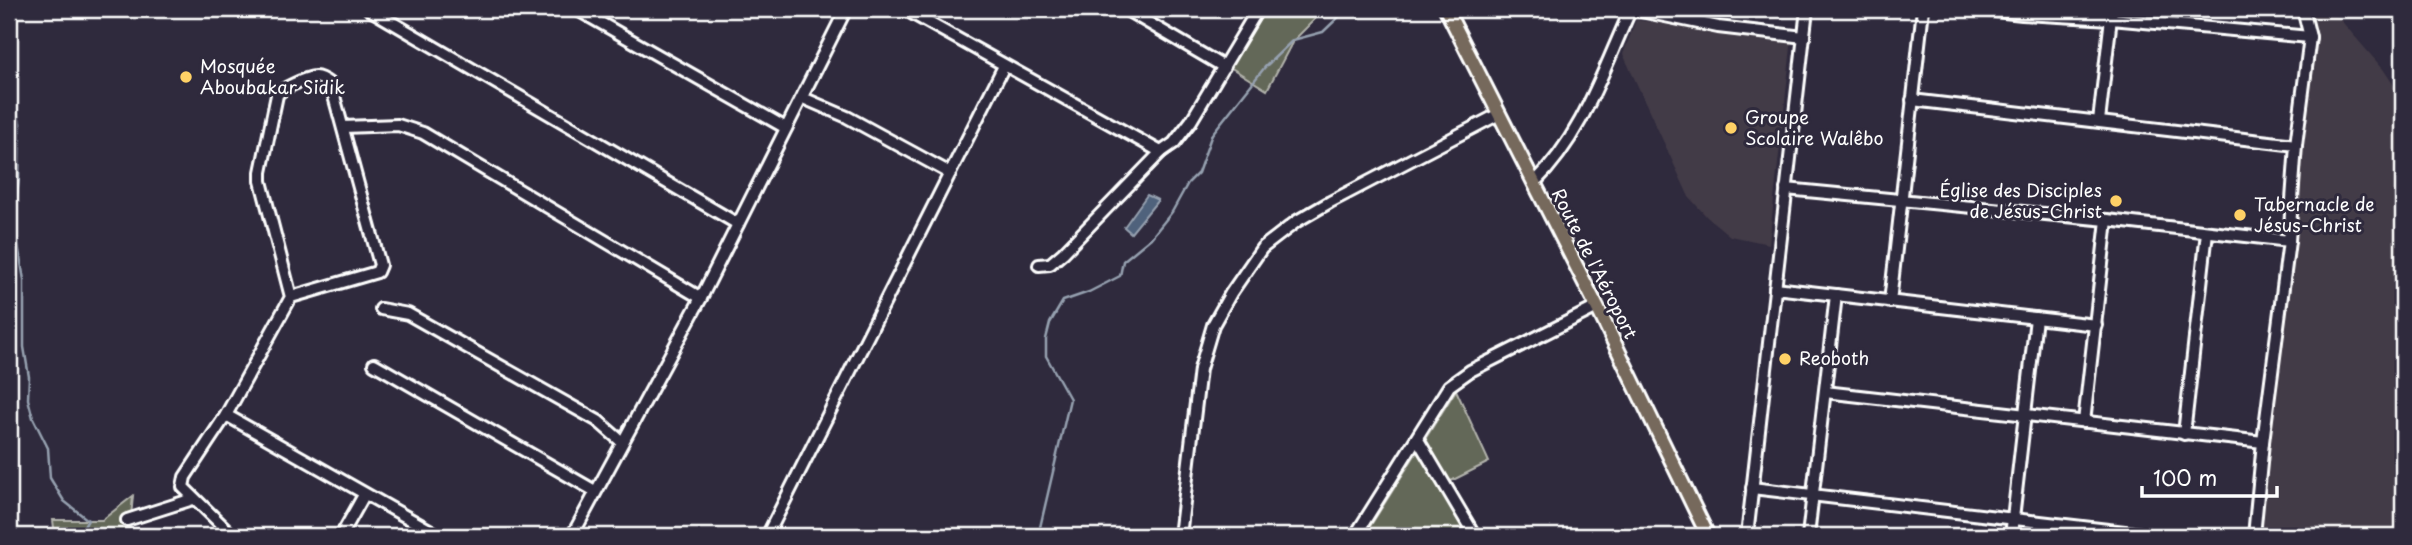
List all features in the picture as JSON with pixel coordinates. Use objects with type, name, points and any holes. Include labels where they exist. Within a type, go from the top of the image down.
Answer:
[{"type":"main road","name":"Route de l'Aéroport","points":[[1446,9],[1597,307],[1708,536]]},
{"type":"street","points":[[369,9],[738,224]]},
{"type":"street","points":[[576,9],[786,128]]},
{"type":"street","points":[[572,536],[701,298],[846,9]]},
{"type":"street","points":[[904,9],[1161,152]]},
{"type":"street","points":[[1125,9],[1224,67]]},
{"type":"street","points":[[1039,265],[1050,264],[1063,253],[1161,152],[1174,142],[1191,121],[1258,9]]},
{"type":"street","points":[[1614,9],[1631,9],[1718,27],[1804,37]]},
{"type":"street","points":[[1534,183],[1552,166],[1585,115],[1631,9]]},
{"type":"street","points":[[1747,536],[1807,9]]},
{"type":"street","points":[[1891,302],[1923,9]]},
{"type":"street","points":[[1978,9],[2022,15],[2112,14],[2310,37]]},
{"type":"street","points":[[2254,536],[2310,37],[2303,9]]},
{"type":"street","points":[[2099,121],[2112,14]]},
{"type":"street","points":[[767,536],[1004,66]]},
{"type":"street","points":[[233,536],[183,487],[184,477],[226,415],[291,297],[261,181],[261,172],[277,95],[282,89],[315,77],[331,85],[379,269],[377,272],[291,297]]},
{"type":"street","points":[[803,98],[846,117],[950,173]]},
{"type":"street","points":[[1912,100],[2296,145]]},
{"type":"street","points":[[1180,536],[1200,369],[1213,325],[1262,248],[1308,214],[1499,114]]},
{"type":"street","points":[[343,127],[398,125],[423,133],[701,298]]},
{"type":"street","points":[[1786,189],[2107,220],[2289,241]]},
{"type":"street","points":[[2084,422],[2107,220]]},
{"type":"street","points":[[2184,434],[2207,232]]},
{"type":"street","points":[[1775,288],[2096,325]]},
{"type":"street","points":[[1808,536],[1836,295]]},
{"type":"street","points":[[1355,536],[1449,386],[1471,371],[1597,307]]},
{"type":"street","points":[[381,309],[408,314],[598,421],[622,442]]},
{"type":"street","points":[[2011,536],[2036,318]]},
{"type":"street","points":[[374,364],[595,491]]},
{"type":"street","points":[[1825,392],[2263,442]]},
{"type":"street","points":[[226,415],[440,536]]},
{"type":"street","points":[[1417,438],[1475,536]]},
{"type":"street","points":[[1752,488],[2159,536]]},
{"type":"street","points":[[341,536],[364,495]]},
{"type":"street","points":[[127,520],[193,499]]},
{"type":"shaded area","points":[[2306,9],[2331,9],[2383,69],[2403,99],[2403,536],[2249,536]]},
{"type":"shaded area","points":[[1636,20],[1792,38],[1769,244],[1730,236],[1689,197],[1623,54]]},
{"type":"green space","points":[[1255,9],[1325,9],[1293,41],[1267,90],[1225,64]]},
{"type":"green space","points":[[1456,390],[1489,462],[1451,481],[1479,536],[1364,536]]},
{"type":"green space","points":[[133,496],[129,536],[55,536],[53,520],[102,520]]},
{"type":"water","points":[[1147,195],[1158,200],[1131,233],[1124,227]]},
{"type":"waterway","points":[[1038,536],[1070,399],[1046,356],[1050,323],[1063,301],[1089,292],[1120,276],[1123,261],[1151,238],[1172,212],[1188,183],[1198,173],[1212,134],[1265,67],[1293,40],[1323,32],[1347,9]]},
{"type":"waterway","points":[[9,85],[20,123],[19,178],[14,221],[24,280],[24,347],[29,377],[28,399],[33,418],[48,448],[50,478],[64,501],[88,520],[81,532],[89,536]]},
{"type":"place","name":"Mosquée Aboubakar Sidik","points":[[186,77]]},
{"type":"place","name":"Groupe Scolaire Walêbo","points":[[1731,128]]},
{"type":"place","name":"Église des Disciples de Jésus-Christ","points":[[2116,201]]},
{"type":"place","name":"Tabernacle de Jésus-Christ","points":[[2240,215]]},
{"type":"place","name":"Reoboth","points":[[1785,359]]}]
